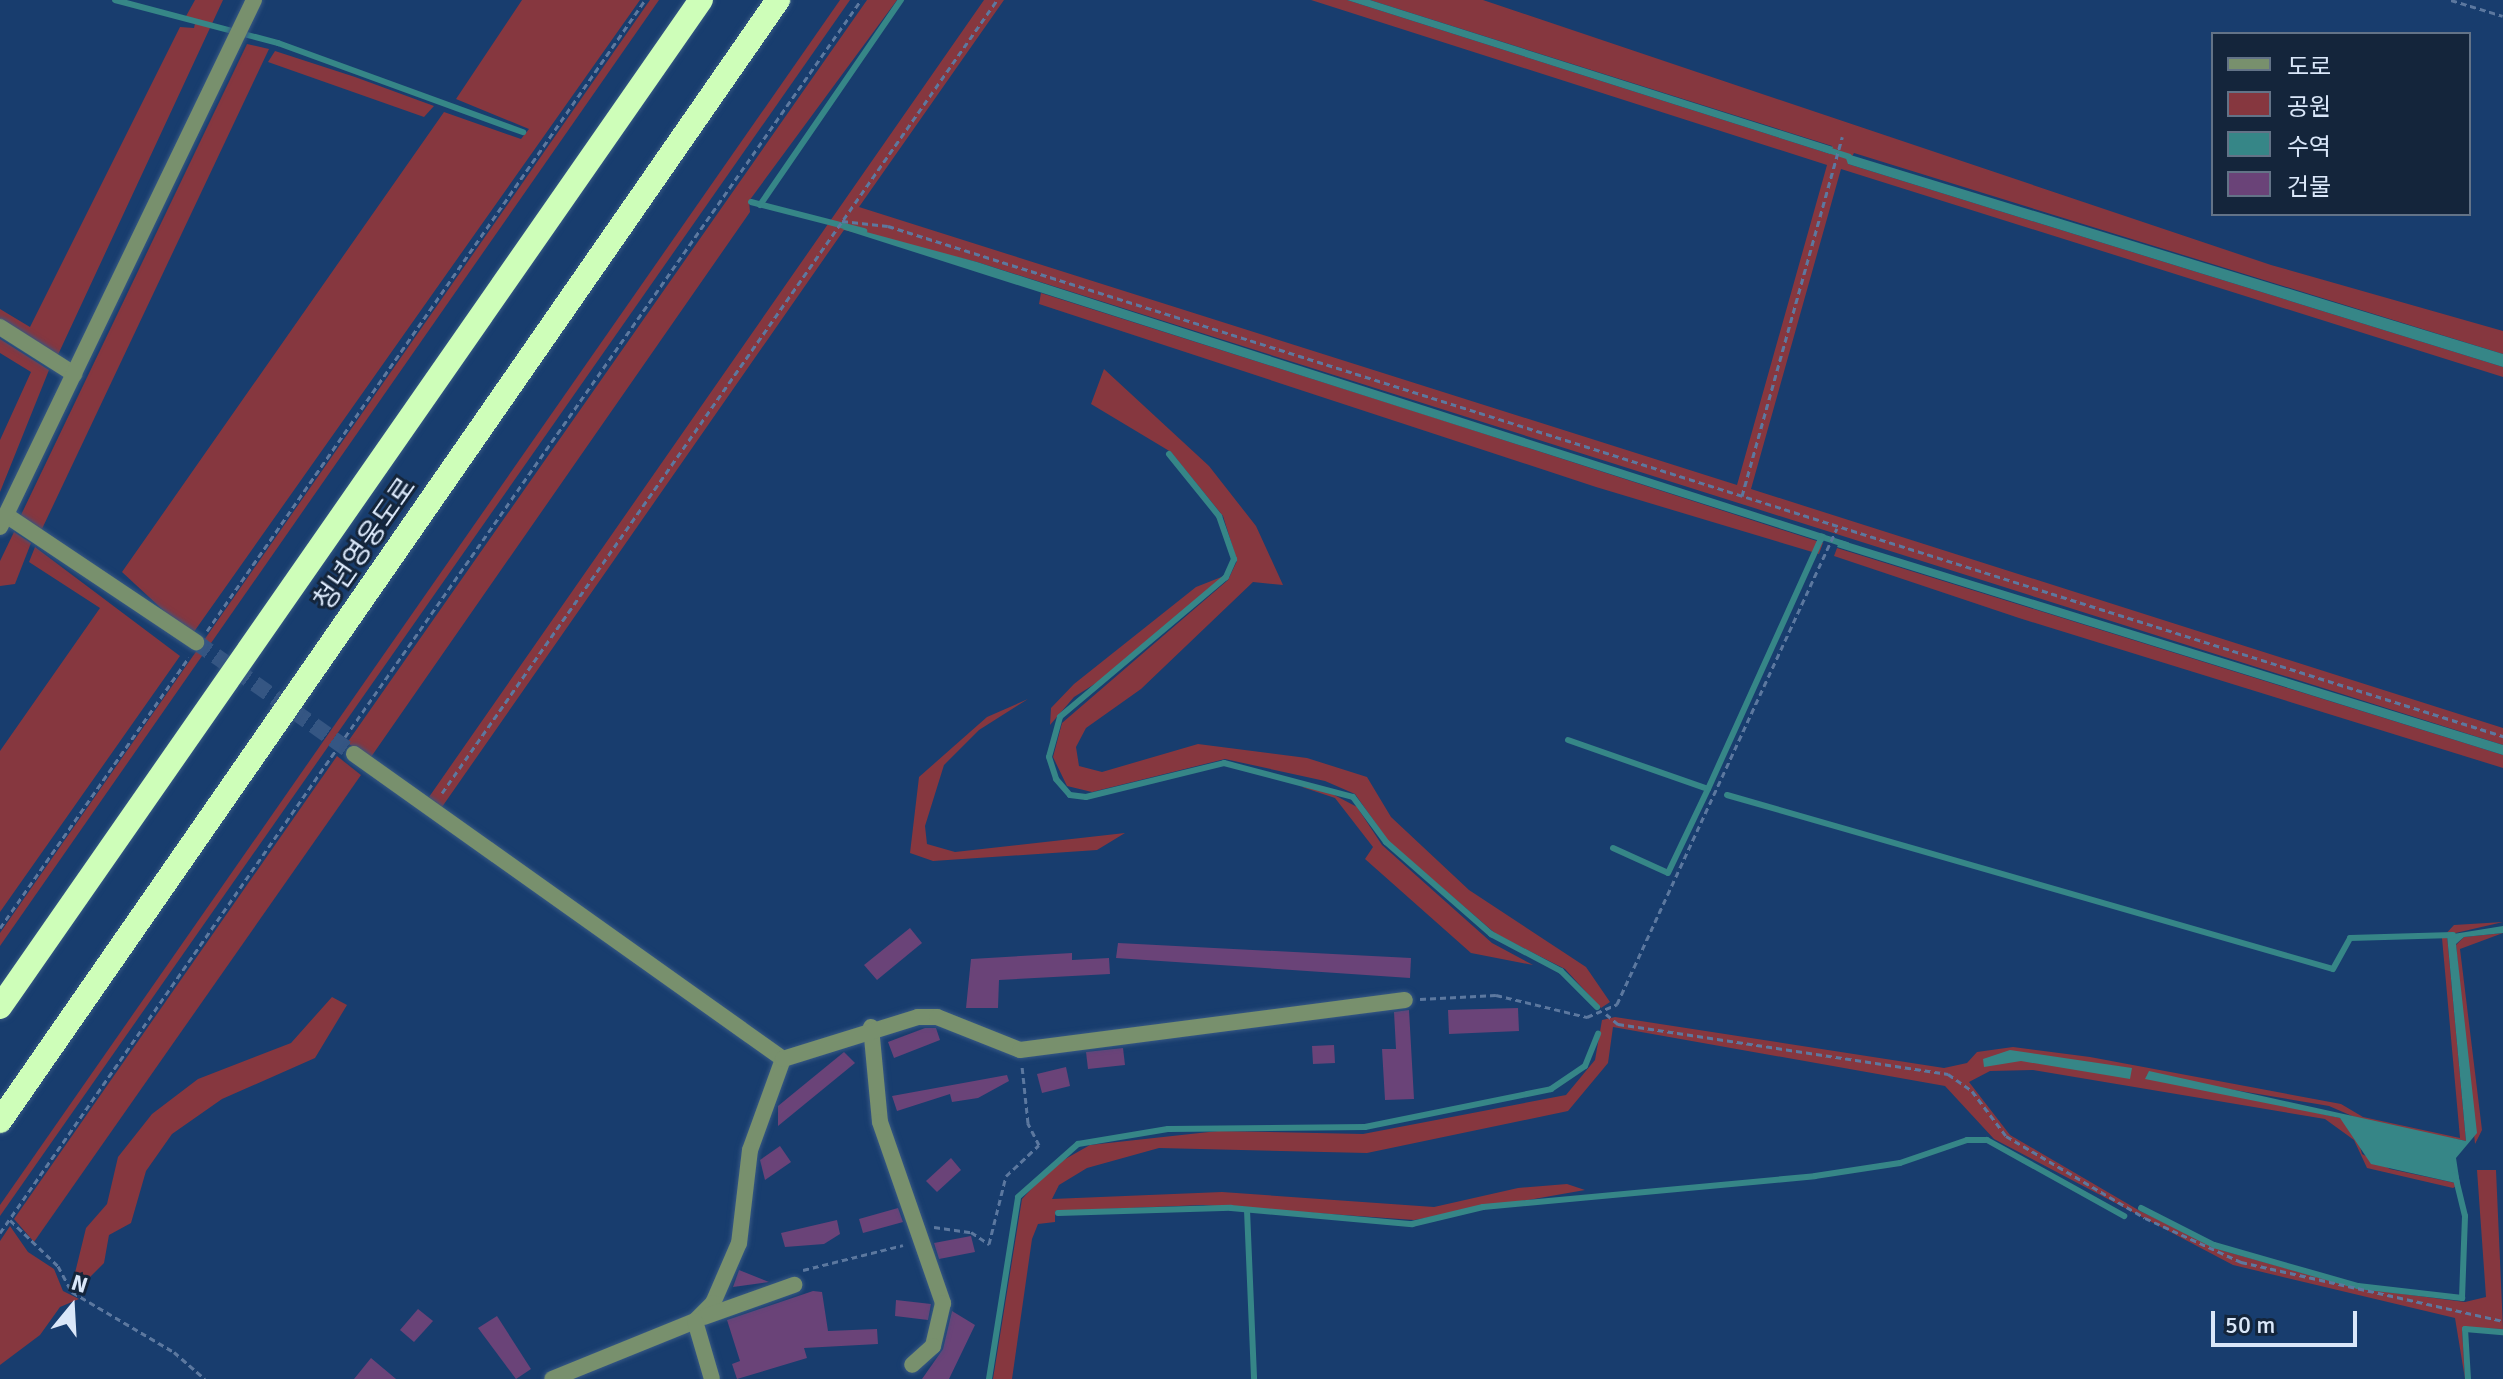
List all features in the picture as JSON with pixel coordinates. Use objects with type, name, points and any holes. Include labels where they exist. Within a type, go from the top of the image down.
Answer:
[{"type":"highway","name":"청년영웅도로","points":[[0,1007],[701,0]]},
{"type":"highway","name":"청년영웅도로","points":[[0,1121],[778,0]]},
{"type":"street","points":[[197,644],[3,521],[254,0]]},
{"type":"street","points":[[0,327],[74,374]]},
{"type":"street","points":[[354,754],[783,1059],[802,1058],[871,1027],[937,1017],[1020,1050],[1405,1000]]},
{"type":"street","points":[[871,1027],[880,1122],[943,1303],[933,1346],[912,1365]]},
{"type":"street","points":[[712,1379],[699,1319],[732,1267],[750,1150],[783,1059]]},
{"type":"street","points":[[552,1379],[699,1319],[794,1285]]},
{"type":"path","points":[[0,928],[645,0]]},
{"type":"path","points":[[0,1233],[861,0]]},
{"type":"path","points":[[431,809],[997,0]]},
{"type":"path","points":[[2451,0],[2503,16]]},
{"type":"path","points":[[1742,496],[1842,137]]},
{"type":"path","points":[[842,221],[888,226],[2503,736]]},
{"type":"path","points":[[1606,1014],[1671,894],[1837,528]]},
{"type":"path","points":[[1405,1000],[1496,995],[1579,1015],[1606,1014],[1618,1024],[1948,1074],[1972,1091],[2006,1136],[2145,1218],[2241,1262],[2503,1321]]},
{"type":"path","points":[[794,1285],[804,1270],[890,1252],[920,1236],[950,1226],[989,1244],[1006,1176],[1039,1145],[1028,1123],[1020,1050]]},
{"type":"path","points":[[10,1219],[58,1266],[72,1292],[174,1352],[205,1379]]},
{"type":"green space","points":[[195,0],[223,0],[56,359],[0,322],[0,309],[30,327],[180,27],[194,28],[196,19],[185,18]]},
{"type":"green space","points":[[522,0],[640,0],[191,636],[122,572],[444,112],[521,139],[529,129],[456,99]]},
{"type":"green space","points":[[650,0],[659,0],[0,946],[0,933]]},
{"type":"green space","points":[[840,0],[850,0],[0,1216],[0,1205]]},
{"type":"green space","points":[[867,0],[897,0],[749,201],[750,212],[371,757],[347,743]]},
{"type":"green space","points":[[984,0],[1004,0],[859,207],[1737,485],[1827,165],[1311,0],[1347,0],[1830,154],[1832,146],[1370,0],[1483,0],[2271,265],[2503,331],[2503,354],[1854,153],[1848,164],[2503,367],[2503,377],[1841,169],[1751,489],[2503,728],[2503,745],[977,262],[844,230],[442,807],[429,797]]},
{"type":"green space","points":[[247,44],[269,49],[41,531],[20,517]]},
{"type":"green space","points":[[275,51],[434,106],[424,117],[268,62]]},
{"type":"green space","points":[[1041,293],[1823,543],[1819,554],[1596,487],[1039,304]]},
{"type":"green space","points":[[0,339],[49,370],[0,492],[0,440],[31,372],[0,353]]},
{"type":"green space","points":[[1104,369],[1209,466],[1256,526],[1283,585],[1253,582],[1141,689],[1086,728],[1076,747],[1079,766],[1102,772],[1198,744],[1307,758],[1367,777],[1391,817],[1469,890],[1586,967],[1610,1002],[1601,1008],[1565,969],[1496,934],[1389,842],[1355,794],[1325,781],[1225,759],[1092,792],[1067,786],[1053,757],[1062,723],[1228,580],[1237,561],[1223,516],[1171,452],[1091,404]]},
{"type":"green space","points":[[14,532],[31,543],[15,584],[0,586],[0,561]]},
{"type":"green space","points":[[35,547],[180,656],[0,912],[0,751],[100,608],[29,562]]},
{"type":"green space","points":[[1837,548],[2503,755],[2503,768],[2019,618],[1834,556]]},
{"type":"green space","points":[[1224,576],[1120,668],[1074,697],[1050,725],[1051,708],[1074,684],[1196,587]]},
{"type":"green space","points":[[1028,699],[979,730],[944,765],[925,826],[927,844],[955,852],[1125,833],[1097,850],[933,861],[910,853],[919,777],[987,717]]},
{"type":"green space","points":[[337,756],[361,775],[34,1242],[14,1219]]},
{"type":"green space","points":[[1302,787],[1321,788],[1357,807],[1382,845],[1492,943],[1533,965],[1471,953],[1365,859],[1373,847],[1335,798]]},
{"type":"green space","points":[[2503,922],[2447,935],[2466,1141],[2366,1122],[2329,1106],[2145,1075],[2340,1118],[2357,1135],[2362,1154],[2390,1169],[2460,1184],[2453,1188],[2367,1168],[2354,1140],[2325,1119],[2033,1070],[1990,1071],[1969,1082],[2010,1135],[2140,1211],[2224,1251],[2357,1288],[2465,1302],[2486,1297],[2477,1170],[2496,1170],[2503,1329],[2462,1328],[2465,1379],[2455,1318],[2233,1265],[1994,1139],[1945,1086],[1613,1027],[1608,1063],[1568,1111],[1367,1153],[1159,1148],[1087,1168],[1059,1185],[1052,1199],[1222,1192],[1434,1207],[1518,1188],[1567,1184],[1585,1190],[1414,1220],[1203,1205],[1055,1211],[1055,1222],[1038,1224],[1032,1239],[1012,1379],[993,1379],[1022,1199],[1053,1166],[1090,1145],[1218,1131],[1363,1134],[1566,1095],[1595,1060],[1602,1020],[1615,1017],[1944,1068],[1967,1063],[1977,1052],[2013,1047],[2090,1057],[2341,1104],[2363,1117],[2460,1138],[2442,938],[2454,925]]},
{"type":"green space","points":[[2503,933],[2460,949],[2482,1130],[2475,1144],[2456,945],[2464,937]]},
{"type":"green space","points":[[332,997],[347,1005],[315,1058],[222,1099],[172,1134],[146,1171],[131,1223],[109,1235],[104,1263],[84,1283],[74,1277],[86,1228],[107,1204],[118,1157],[152,1114],[198,1079],[291,1043]]},
{"type":"green space","points":[[10,1226],[28,1252],[54,1269],[63,1291],[79,1299],[60,1307],[40,1335],[0,1365],[0,1241]]},
{"type":"water","points":[[1347,0],[1370,0],[1833,147],[1830,154]]},
{"type":"water","points":[[1844,153],[2503,354],[2503,367],[1848,164]]},
{"type":"water","points":[[848,227],[977,262],[1826,535],[1823,542],[842,229]]},
{"type":"water","points":[[1840,540],[2503,745],[2503,755],[1837,547]]},
{"type":"water","points":[[2503,926],[2503,933],[2464,937],[2456,944],[2477,1133],[2456,1158],[2460,1184],[2371,1164],[2340,1118],[2145,1079],[2149,1071],[2466,1141],[2447,935]]},
{"type":"water","points":[[2010,1050],[2132,1068],[2130,1079],[2021,1061],[1984,1067],[1983,1059]]},
{"type":"building","points":[[910,928],[922,943],[877,980],[864,965]]},
{"type":"building","points":[[1118,943],[1411,958],[1410,978],[1116,958]]},
{"type":"building","points":[[1072,953],[1072,960],[1109,958],[1110,974],[999,980],[998,1008],[966,1008],[971,959]]},
{"type":"building","points":[[1518,1008],[1519,1031],[1449,1034],[1448,1010]]},
{"type":"building","points":[[1409,1010],[1414,1099],[1385,1100],[1382,1049],[1396,1049],[1394,1012]]},
{"type":"building","points":[[925,1028],[936,1028],[940,1040],[894,1058],[888,1042]]},
{"type":"building","points":[[1334,1045],[1335,1063],[1313,1064],[1312,1046]]},
{"type":"building","points":[[1123,1048],[1125,1065],[1088,1069],[1086,1052]]},
{"type":"building","points":[[844,1052],[855,1063],[778,1126],[778,1106]]},
{"type":"building","points":[[1066,1067],[1070,1086],[1042,1093],[1037,1074]]},
{"type":"building","points":[[1007,1075],[1009,1081],[978,1098],[952,1102],[950,1094],[897,1111],[892,1096]]},
{"type":"building","points":[[780,1146],[791,1162],[765,1180],[760,1160]]},
{"type":"building","points":[[951,1158],[961,1170],[937,1192],[926,1181]]},
{"type":"building","points":[[898,1208],[903,1222],[863,1233],[859,1219]]},
{"type":"building","points":[[837,1220],[840,1234],[824,1244],[785,1247],[781,1233]]},
{"type":"building","points":[[971,1236],[975,1252],[939,1259],[934,1243]]},
{"type":"building","points":[[739,1270],[769,1282],[733,1287]]},
{"type":"building","points":[[813,1291],[822,1292],[828,1331],[877,1329],[878,1344],[804,1348],[807,1358],[737,1379],[732,1364],[740,1361],[727,1320]]},
{"type":"building","points":[[896,1300],[931,1304],[928,1320],[895,1316]]},
{"type":"building","points":[[418,1309],[433,1321],[414,1342],[400,1330]]},
{"type":"building","points":[[952,1311],[975,1325],[949,1379],[922,1379],[943,1349]]},
{"type":"building","points":[[497,1316],[531,1369],[516,1379],[478,1328]]},
{"type":"building","points":[[371,1358],[396,1379],[354,1379]]},
{"type":"waterway","points":[[115,0],[278,43],[523,132]]},
{"type":"waterway","points":[[760,205],[901,0]]},
{"type":"waterway","points":[[1825,149],[1849,157]]},
{"type":"waterway","points":[[751,202],[864,231]]},
{"type":"waterway","points":[[1169,454],[1219,516],[1234,559],[1226,577],[1060,717],[1049,757],[1056,779],[1070,795],[1086,797],[1224,763],[1353,797],[1386,842],[1491,934],[1561,971],[1597,1007]]},
{"type":"waterway","points":[[1819,536],[1847,545]]},
{"type":"waterway","points":[[1568,740],[1708,789],[1822,537]]},
{"type":"waterway","points":[[1613,848],[1668,873],[1708,789]]},
{"type":"waterway","points":[[1727,795],[2333,969],[2350,938],[2453,935]]},
{"type":"waterway","points":[[989,1379],[1018,1197],[1078,1144],[1168,1129],[1365,1127],[1551,1089],[1585,1066],[1598,1033]]},
{"type":"waterway","points":[[1058,1213],[1231,1208],[1412,1224],[1483,1207],[1815,1176],[1900,1163],[1967,1140],[1987,1140],[2124,1216]]},
{"type":"waterway","points":[[2141,1208],[2214,1245],[2358,1286],[2462,1298],[2465,1216],[2455,1175]]},
{"type":"waterway","points":[[1247,1210],[1254,1379]]},
{"type":"waterway","points":[[2468,1379],[2465,1329],[2503,1332]]},
{"type":"tunnel","points":[[196,642],[354,754]]}]
